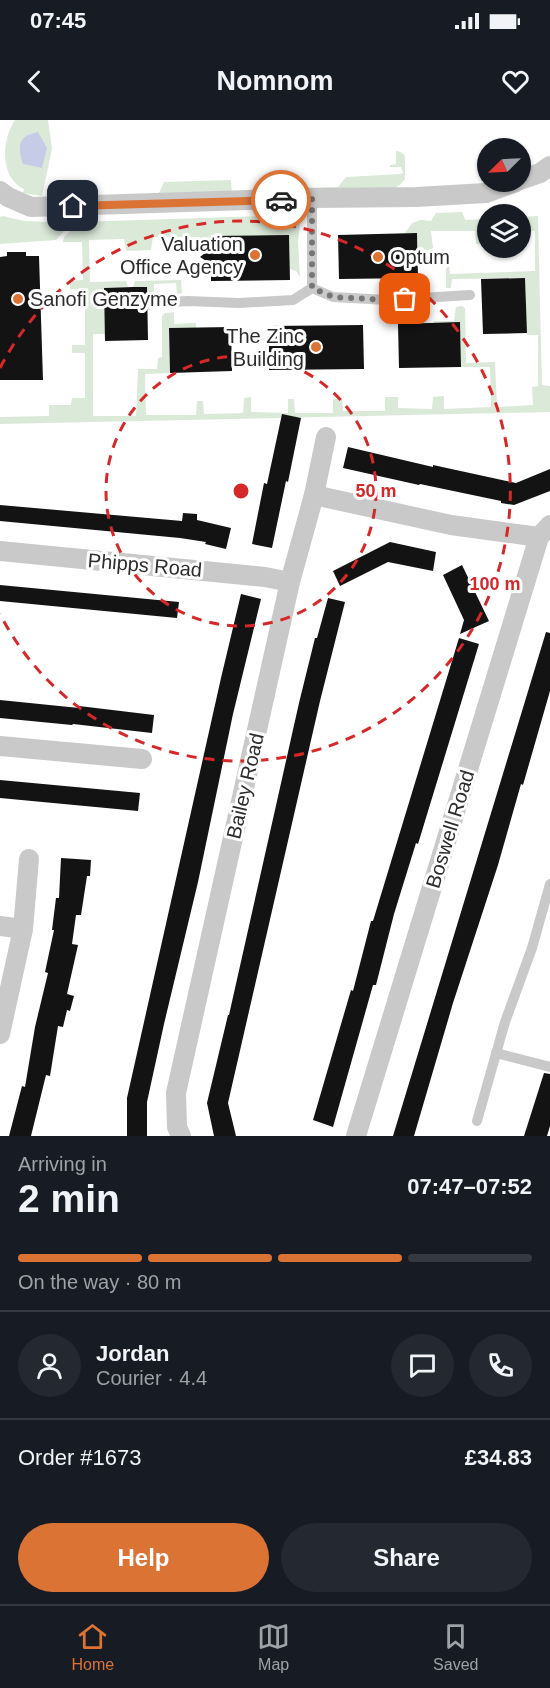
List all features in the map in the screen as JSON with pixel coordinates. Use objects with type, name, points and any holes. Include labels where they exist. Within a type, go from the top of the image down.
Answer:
[{"type":"street","points":[[531,176],[550,166]]},
{"type":"street","points":[[0,191],[31,207],[416,197],[489,192]]},
{"type":"street","name":"Bailey Road","points":[[181,1136],[177,1127],[176,1093],[290,582],[314,495],[326,437]]},
{"type":"street","points":[[314,495],[451,525],[545,531]]},
{"type":"street","name":"Boswell Road","points":[[356,1136],[545,531]]},
{"type":"street","name":"Phipps Road","points":[[0,551],[265,577],[290,582]]},
{"type":"street","points":[[0,746],[142,759]]},
{"type":"street","points":[[0,1034],[23,929],[29,859]]},
{"type":"street","points":[[0,926],[23,929]]},
{"type":"lane","points":[[312,198],[312,288]]},
{"type":"lane","points":[[312,288],[333,297],[377,300],[470,295]]},
{"type":"lane","points":[[158,303],[293,300],[312,288]]},
{"type":"lane","points":[[477,1121],[505,1022],[532,948],[550,884]]},
{"type":"lane","points":[[496,1053],[550,1068]]},
{"type":"green space","points":[[15,120],[48,120],[52,149],[42,196],[23,193],[24,189],[16,184],[7,168],[5,148],[10,128]]},
{"type":"green space","points":[[396,151],[405,156],[405,179],[392,189],[299,193],[300,188],[338,187],[346,177],[403,173],[401,167],[390,167],[396,164]]},
{"type":"green space","points":[[231,180],[232,194],[158,195],[164,182]]},
{"type":"green space","points":[[462,212],[465,220],[477,219],[477,244],[475,231],[431,231],[433,248],[426,251],[422,247],[418,249],[417,233],[405,233],[412,223],[421,220],[431,221],[436,213]]},
{"type":"green space","points":[[292,216],[300,225],[298,241],[300,277],[296,271],[290,269],[289,236],[197,245],[196,237],[153,237],[151,250],[126,251],[124,239],[89,240],[90,282],[126,281],[128,287],[104,288],[105,334],[93,334],[93,416],[136,416],[138,369],[157,369],[158,358],[162,357],[162,316],[165,313],[174,312],[174,324],[196,323],[196,328],[169,329],[170,373],[145,374],[146,415],[196,415],[197,401],[203,401],[204,414],[243,413],[244,398],[251,397],[251,412],[288,413],[288,399],[294,399],[295,413],[333,413],[333,399],[342,398],[343,411],[385,411],[385,397],[398,397],[398,408],[432,409],[433,397],[444,396],[444,409],[491,407],[490,367],[461,367],[460,323],[434,323],[434,321],[454,321],[456,307],[462,306],[465,308],[466,363],[495,362],[497,407],[533,405],[532,387],[538,386],[538,335],[527,335],[525,278],[452,279],[451,288],[446,288],[446,269],[449,265],[450,274],[535,271],[535,231],[531,231],[531,216],[538,216],[542,385],[550,386],[550,412],[0,424],[0,417],[49,416],[49,405],[71,405],[72,398],[85,398],[85,353],[72,353],[72,345],[85,345],[85,290],[70,289],[70,281],[83,280],[82,242],[63,242],[64,237],[79,222]]},
{"type":"green space","points":[[0,217],[24,221],[48,222],[66,229],[56,240],[0,244]]},
{"type":"green space","points":[[181,280],[182,293],[177,294],[176,283],[154,284],[151,310],[148,310],[147,287],[133,287],[135,281]]},
{"type":"water","points":[[38,132],[47,148],[42,168],[23,164],[20,152],[20,144],[24,138]]},
{"type":"building","points":[[417,233],[418,278],[339,279],[338,235]]},
{"type":"building","points":[[289,235],[290,280],[211,281],[211,264],[200,257],[210,249],[210,236]]},
{"type":"building","points":[[7,252],[26,252],[26,256],[39,256],[43,380],[0,380],[0,257],[7,256]]},
{"type":"building","points":[[525,278],[527,333],[483,334],[481,279]]},
{"type":"building","points":[[147,287],[148,340],[105,341],[104,288]]},
{"type":"building","points":[[460,322],[461,367],[399,368],[398,324]]},
{"type":"building","name":"The Zinc Building","points":[[363,325],[364,369],[269,370],[269,326]]},
{"type":"building","points":[[231,327],[232,371],[170,373],[169,328]]},
{"type":"building","points":[[282,414],[301,418],[272,548],[252,544],[264,483],[267,484]]},
{"type":"building","points":[[348,447],[516,483],[550,469],[550,491],[514,505],[501,503],[501,501],[343,468]]},
{"type":"building","points":[[0,505],[182,521],[183,513],[197,514],[197,520],[231,528],[226,549],[205,544],[206,542],[180,538],[0,521]]},
{"type":"building","points":[[390,542],[436,552],[433,571],[388,562],[340,586],[333,571]]},
{"type":"building","points":[[462,565],[489,621],[460,634],[464,620],[443,575]]},
{"type":"building","points":[[0,585],[179,602],[177,618],[0,601]]},
{"type":"building","points":[[241,594],[261,599],[233,714],[198,882],[147,1102],[147,1136],[127,1136],[127,1098]]},
{"type":"building","points":[[328,598],[345,602],[320,701],[228,1103],[236,1136],[214,1136],[207,1103],[299,703],[315,638],[317,638]]},
{"type":"building","points":[[546,632],[550,633],[550,691],[523,785],[521,784],[414,1136],[393,1136]]},
{"type":"building","points":[[459,638],[479,644],[418,844],[416,843],[394,914],[376,985],[373,985],[333,1127],[313,1120],[351,990],[353,991],[371,921],[373,921]]},
{"type":"building","points":[[0,700],[154,715],[152,733],[0,718]]},
{"type":"building","points":[[0,780],[140,793],[138,811],[0,798]]},
{"type":"building","points":[[61,858],[91,860],[90,876],[87,876],[81,915],[76,915],[72,944],[78,945],[67,994],[74,996],[70,1011],[67,1010],[63,1027],[58,1026],[50,1076],[46,1075],[31,1136],[9,1136],[22,1086],[25,1087],[35,1027],[48,973],[45,972],[54,930],[52,930],[56,898],[59,898]]},
{"type":"building","points":[[544,1073],[550,1074],[550,1126],[547,1136],[524,1136]]},
{"type":"way so far","points":[[281,200],[312,198],[312,288],[333,297],[405,299]]},
{"type":"place","name":"Valuation Office Agency","points":[[255,255]]},
{"type":"place","name":"Optum","points":[[378,257]]},
{"type":"place","name":"Sanofi Genzyme","points":[[18,299]]},
{"type":"place","name":"The Zinc Building","points":[[316,347]]},
{"type":"route","points":[[73,206],[281,200]]}]
